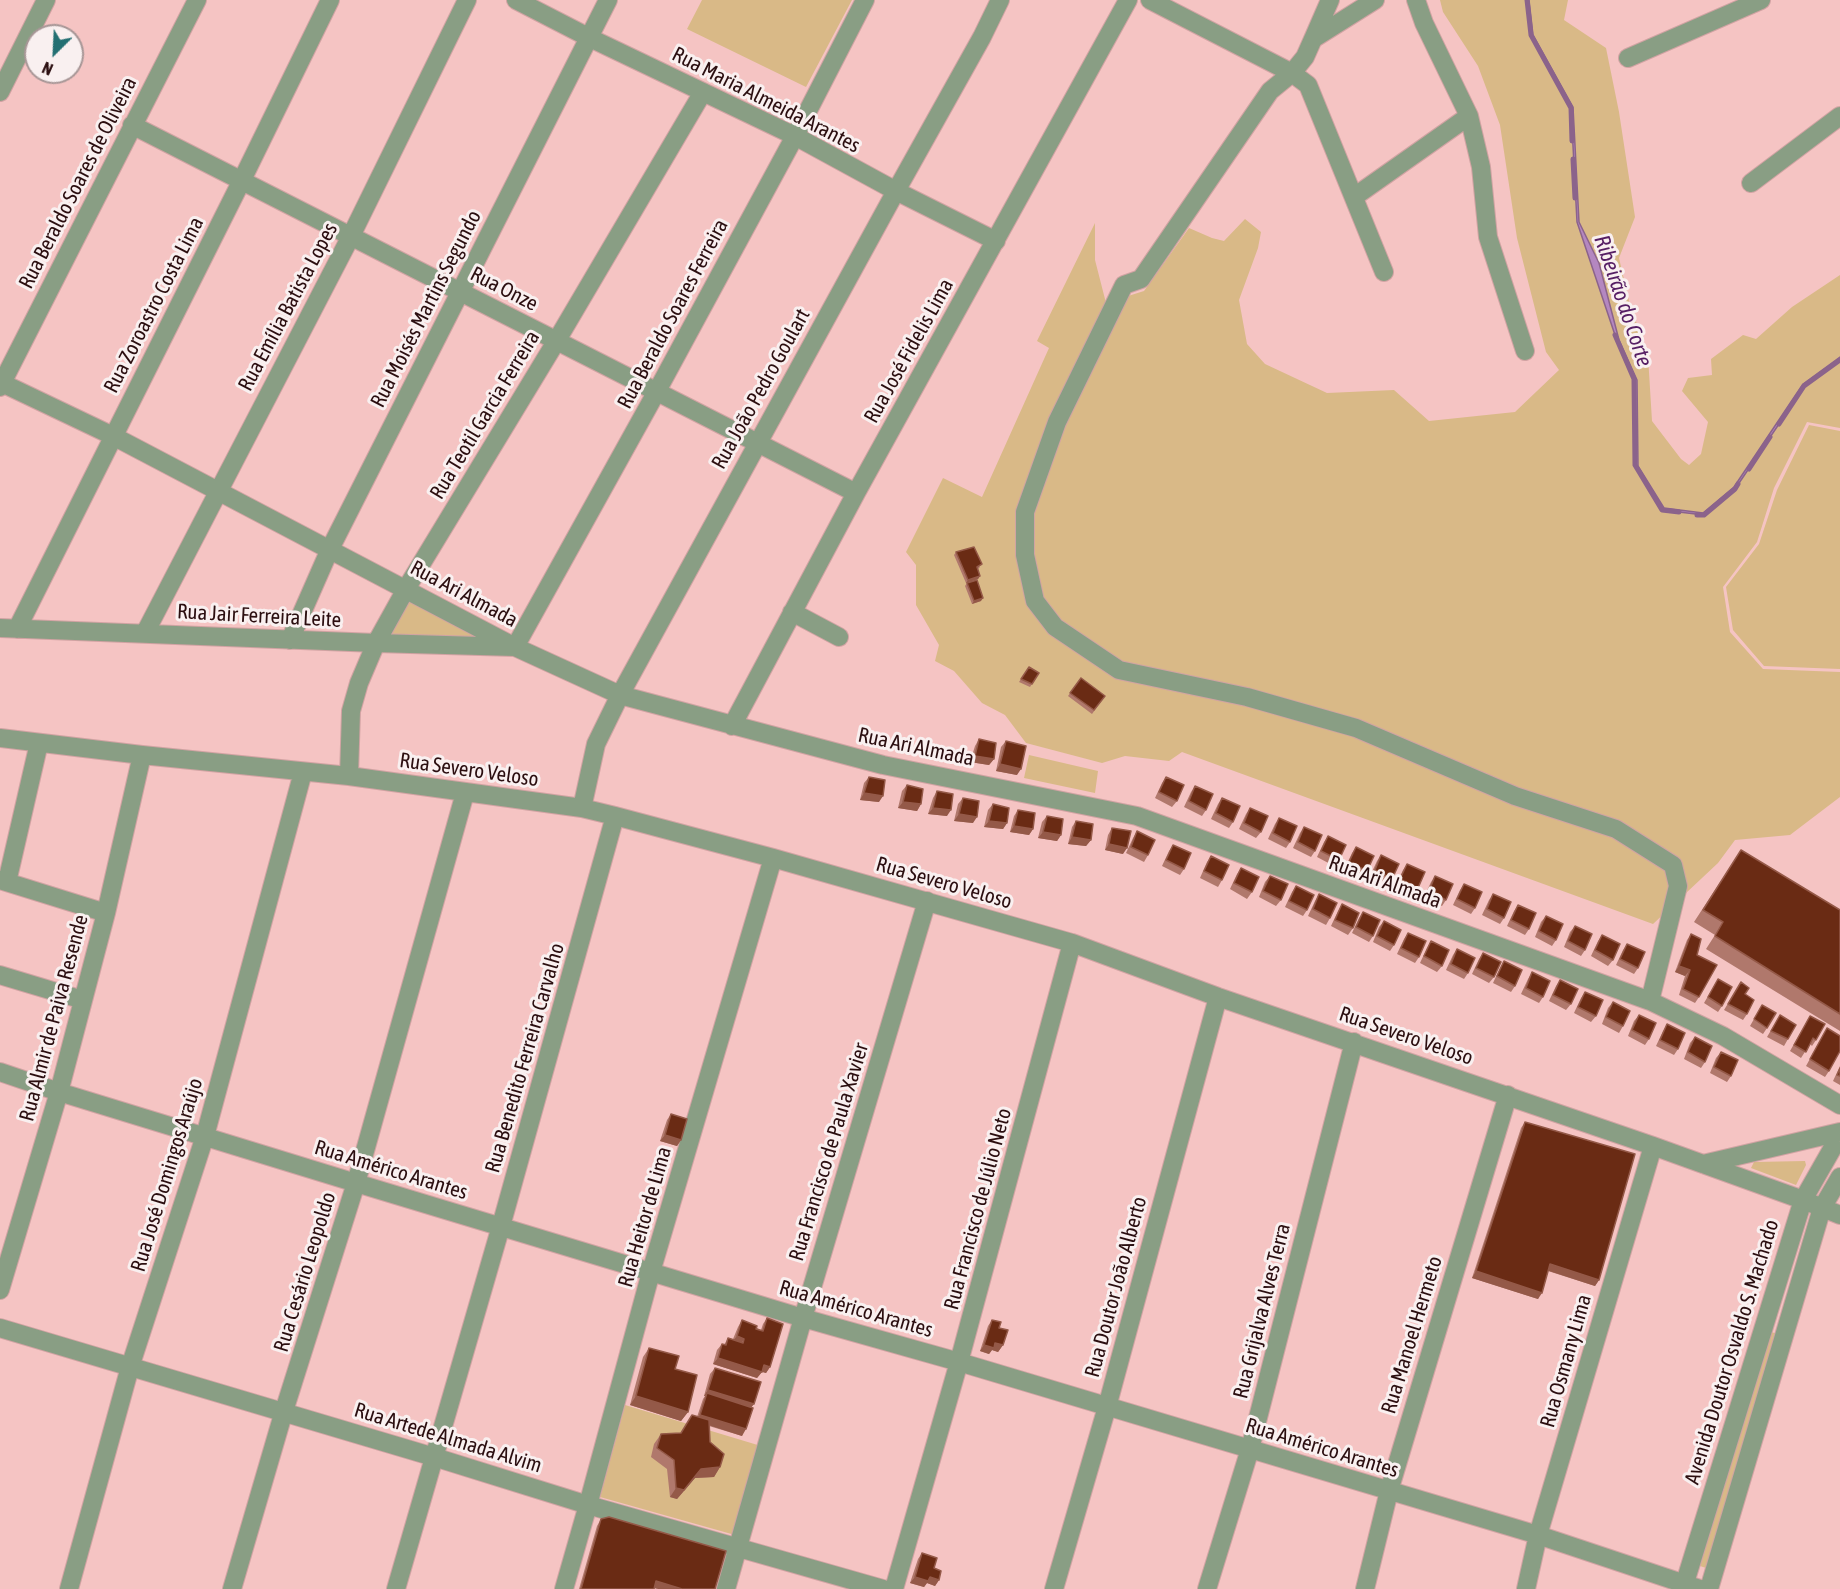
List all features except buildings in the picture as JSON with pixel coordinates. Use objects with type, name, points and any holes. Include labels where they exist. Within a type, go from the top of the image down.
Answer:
[{"type":"street","points":[[0,92],[46,0]]},
{"type":"street","name":"Rua Beraldo Soares de Oliveira","points":[[1,385],[197,0]]},
{"type":"street","name":"Rua Zoroastro Costa Lima","points":[[9,629],[113,436],[242,182],[330,0]]},
{"type":"street","name":"Rua Emília Batista Lopes","points":[[145,633],[351,236],[467,0]]},
{"type":"street","name":"Rua Maria Almeida Arantes","points":[[516,0],[795,136],[896,191],[996,241]]},
{"type":"street","name":"Rua Moisés Martins Segundo","points":[[290,640],[330,549],[608,0]]},
{"type":"street","name":"Rua Beraldo Soares Ferreira","points":[[515,647],[657,392],[795,136],[865,0]]},
{"type":"street","name":"Rua João Pedro Goulart","points":[[582,808],[596,744],[620,695],[757,442],[982,38],[1000,0]]},
{"type":"street","name":"Rua José Fidelis Lima","points":[[732,726],[856,493],[1128,0]]},
{"type":"street","points":[[1330,0],[1305,57],[1292,73],[1270,91],[1141,279],[1124,285],[1119,295],[1057,422],[1025,512],[1025,555],[1035,601],[1055,627],[1119,669],[1247,697],[1356,728],[1515,796],[1616,830],[1673,865],[1678,886],[1650,1001]]},
{"type":"street","points":[[1313,39],[1375,0]]},
{"type":"street","points":[[1416,0],[1424,23],[1469,116],[1481,167],[1488,237],[1526,351]]},
{"type":"street","points":[[1628,58],[1761,0]]},
{"type":"street","points":[[1153,1],[1292,73],[1308,85],[1384,272]]},
{"type":"street","name":"Rua Teotil Garcia Ferreira","points":[[349,776],[351,711],[359,683],[376,644],[406,589],[703,92]]},
{"type":"street","points":[[1354,197],[1469,116]]},
{"type":"street","points":[[1751,183],[1840,116]]},
{"type":"street","name":"Rua Onze","points":[[132,125],[856,493]]},
{"type":"street","name":"Rua Ari Almada","points":[[1,385],[113,436],[515,647],[620,695],[883,765],[1137,816],[1650,1001],[1723,1036],[1840,1105]]},
{"type":"street","points":[[792,612],[839,636]]},
{"type":"street","name":"Rua Jair Ferreira Leite","points":[[9,629],[376,644],[515,647]]},
{"type":"street","name":"Rua Severo Veloso","points":[[0,738],[349,776],[582,808],[615,816],[774,858],[1072,943],[1218,997],[1653,1146],[1840,1215]]},
{"type":"street","points":[[39,743],[3,881],[106,913]]},
{"type":"street","name":"Rua Almir de Paiva Resende","points":[[0,1290],[59,1092],[106,913],[142,755]]},
{"type":"street","name":"Rua José Domingos Araújo","points":[[69,1589],[130,1367],[205,1136],[303,772]]},
{"type":"street","name":"Rua Cesário Leopoldo","points":[[232,1589],[284,1411],[356,1183],[465,793]]},
{"type":"street","name":"Rua Benedito Ferreira Carvalho","points":[[396,1589],[501,1226],[615,816]]},
{"type":"street","name":"Rua Heitor de Lima","points":[[564,1589],[651,1272],[774,858]]},
{"type":"street","name":"Rua Francisco de Paula Xavier","points":[[726,1589],[802,1318],[927,901]]},
{"type":"street","name":"Rua Francisco de Júlio Neto","points":[[894,1589],[959,1362],[1072,943]]},
{"type":"street","points":[[0,975],[83,1000]]},
{"type":"street","name":"Rua Doutor João Alberto","points":[[1054,1589],[1107,1407],[1218,997]]},
{"type":"street","name":"Rua Grijalva Alves Terra","points":[[1207,1589],[1250,1449],[1354,1042]]},
{"type":"street","name":"Rua Américo Arantes","points":[[0,1072],[59,1092],[802,1318],[959,1362],[1538,1535],[1689,1587]]},
{"type":"street","name":"Rua Manoel Hermeto","points":[[1365,1589],[1389,1491],[1508,1095]]},
{"type":"street","points":[[1702,1164],[1840,1134]]},
{"type":"street","name":"Avenida Doutor Osvaldo S. Machado","points":[[1689,1587],[1803,1200],[1840,1134]]},
{"type":"street","name":"Rua Osmany Lima","points":[[1526,1589],[1538,1535],[1653,1146]]},
{"type":"street","points":[[1709,1589],[1822,1208],[1840,1177]]},
{"type":"street","name":"Rua Artede Almada Alvim","points":[[0,1328],[284,1411],[588,1505],[884,1589]]},
{"type":"shaded area","points":[[702,0],[852,0],[806,87],[687,29]]},
{"type":"shaded area","points":[[1440,0],[1568,0],[1564,20],[1606,48],[1619,112],[1635,217],[1619,258],[1629,301],[1648,356],[1652,421],[1681,459],[1689,465],[1701,454],[1708,422],[1682,391],[1688,378],[1712,375],[1711,359],[1743,335],[1756,339],[1792,307],[1840,275],[1840,428],[1807,422],[1774,488],[1757,542],[1723,587],[1730,632],[1763,669],[1840,672],[1840,797],[1790,835],[1735,840],[1718,863],[1653,924],[1182,752],[1169,761],[1125,756],[1102,763],[1026,743],[1005,715],[982,703],[954,671],[935,661],[939,645],[916,605],[916,565],[906,552],[943,478],[982,497],[1049,348],[1037,341],[1095,223],[1095,260],[1106,303],[1144,291],[1189,228],[1224,241],[1245,219],[1261,232],[1258,248],[1239,300],[1247,344],[1265,364],[1327,393],[1394,390],[1429,421],[1515,412],[1559,370],[1546,352],[1517,238],[1500,125],[1478,66],[1443,12]]},
{"type":"shaded area","points":[[1527,0],[1529,0],[1533,35],[1573,107],[1579,222],[1599,263],[1619,340],[1637,380],[1638,466],[1664,508],[1703,513],[1734,487],[1803,384],[1840,357],[1840,360],[1804,387],[1735,489],[1704,515],[1662,510],[1635,465],[1634,379],[1617,341],[1577,222],[1571,108],[1531,35]]},
{"type":"shaded area","points":[[1809,425],[1840,431],[1840,669],[1764,666],[1733,630],[1726,587],[1759,544],[1777,490]]},
{"type":"shaded area","points":[[414,601],[473,634],[476,640],[395,640],[389,632],[405,604]]},
{"type":"shaded area","points":[[1029,755],[1098,771],[1095,793],[1024,778]]},
{"type":"shaded area","points":[[1805,1161],[1806,1165],[1796,1185],[1751,1168],[1754,1162]]},
{"type":"shaded area","points":[[1771,1332],[1778,1334],[1706,1568],[1700,1566]]},
{"type":"shaded area","points":[[625,1405],[761,1446],[735,1535],[600,1497]]},
{"type":"waterway","name":"Ribeirão do Corte","points":[[1527,0],[1531,35],[1571,108],[1572,141]]},
{"type":"waterway","name":"Ribeirão do Corte","points":[[1573,159],[1575,198]]},
{"type":"waterway","name":"Ribeirão do Corte","points":[[1615,335],[1634,379],[1635,465],[1662,510],[1679,512]]},
{"type":"waterway","name":"Ribeirão do Corte","points":[[1779,424],[1804,386],[1840,360]]},
{"type":"waterway","name":"Ribeirão do Corte","points":[[1749,469],[1770,437]]},
{"type":"waterway","name":"Ribeirão do Corte","points":[[1697,515],[1704,515],[1738,484]]}]
